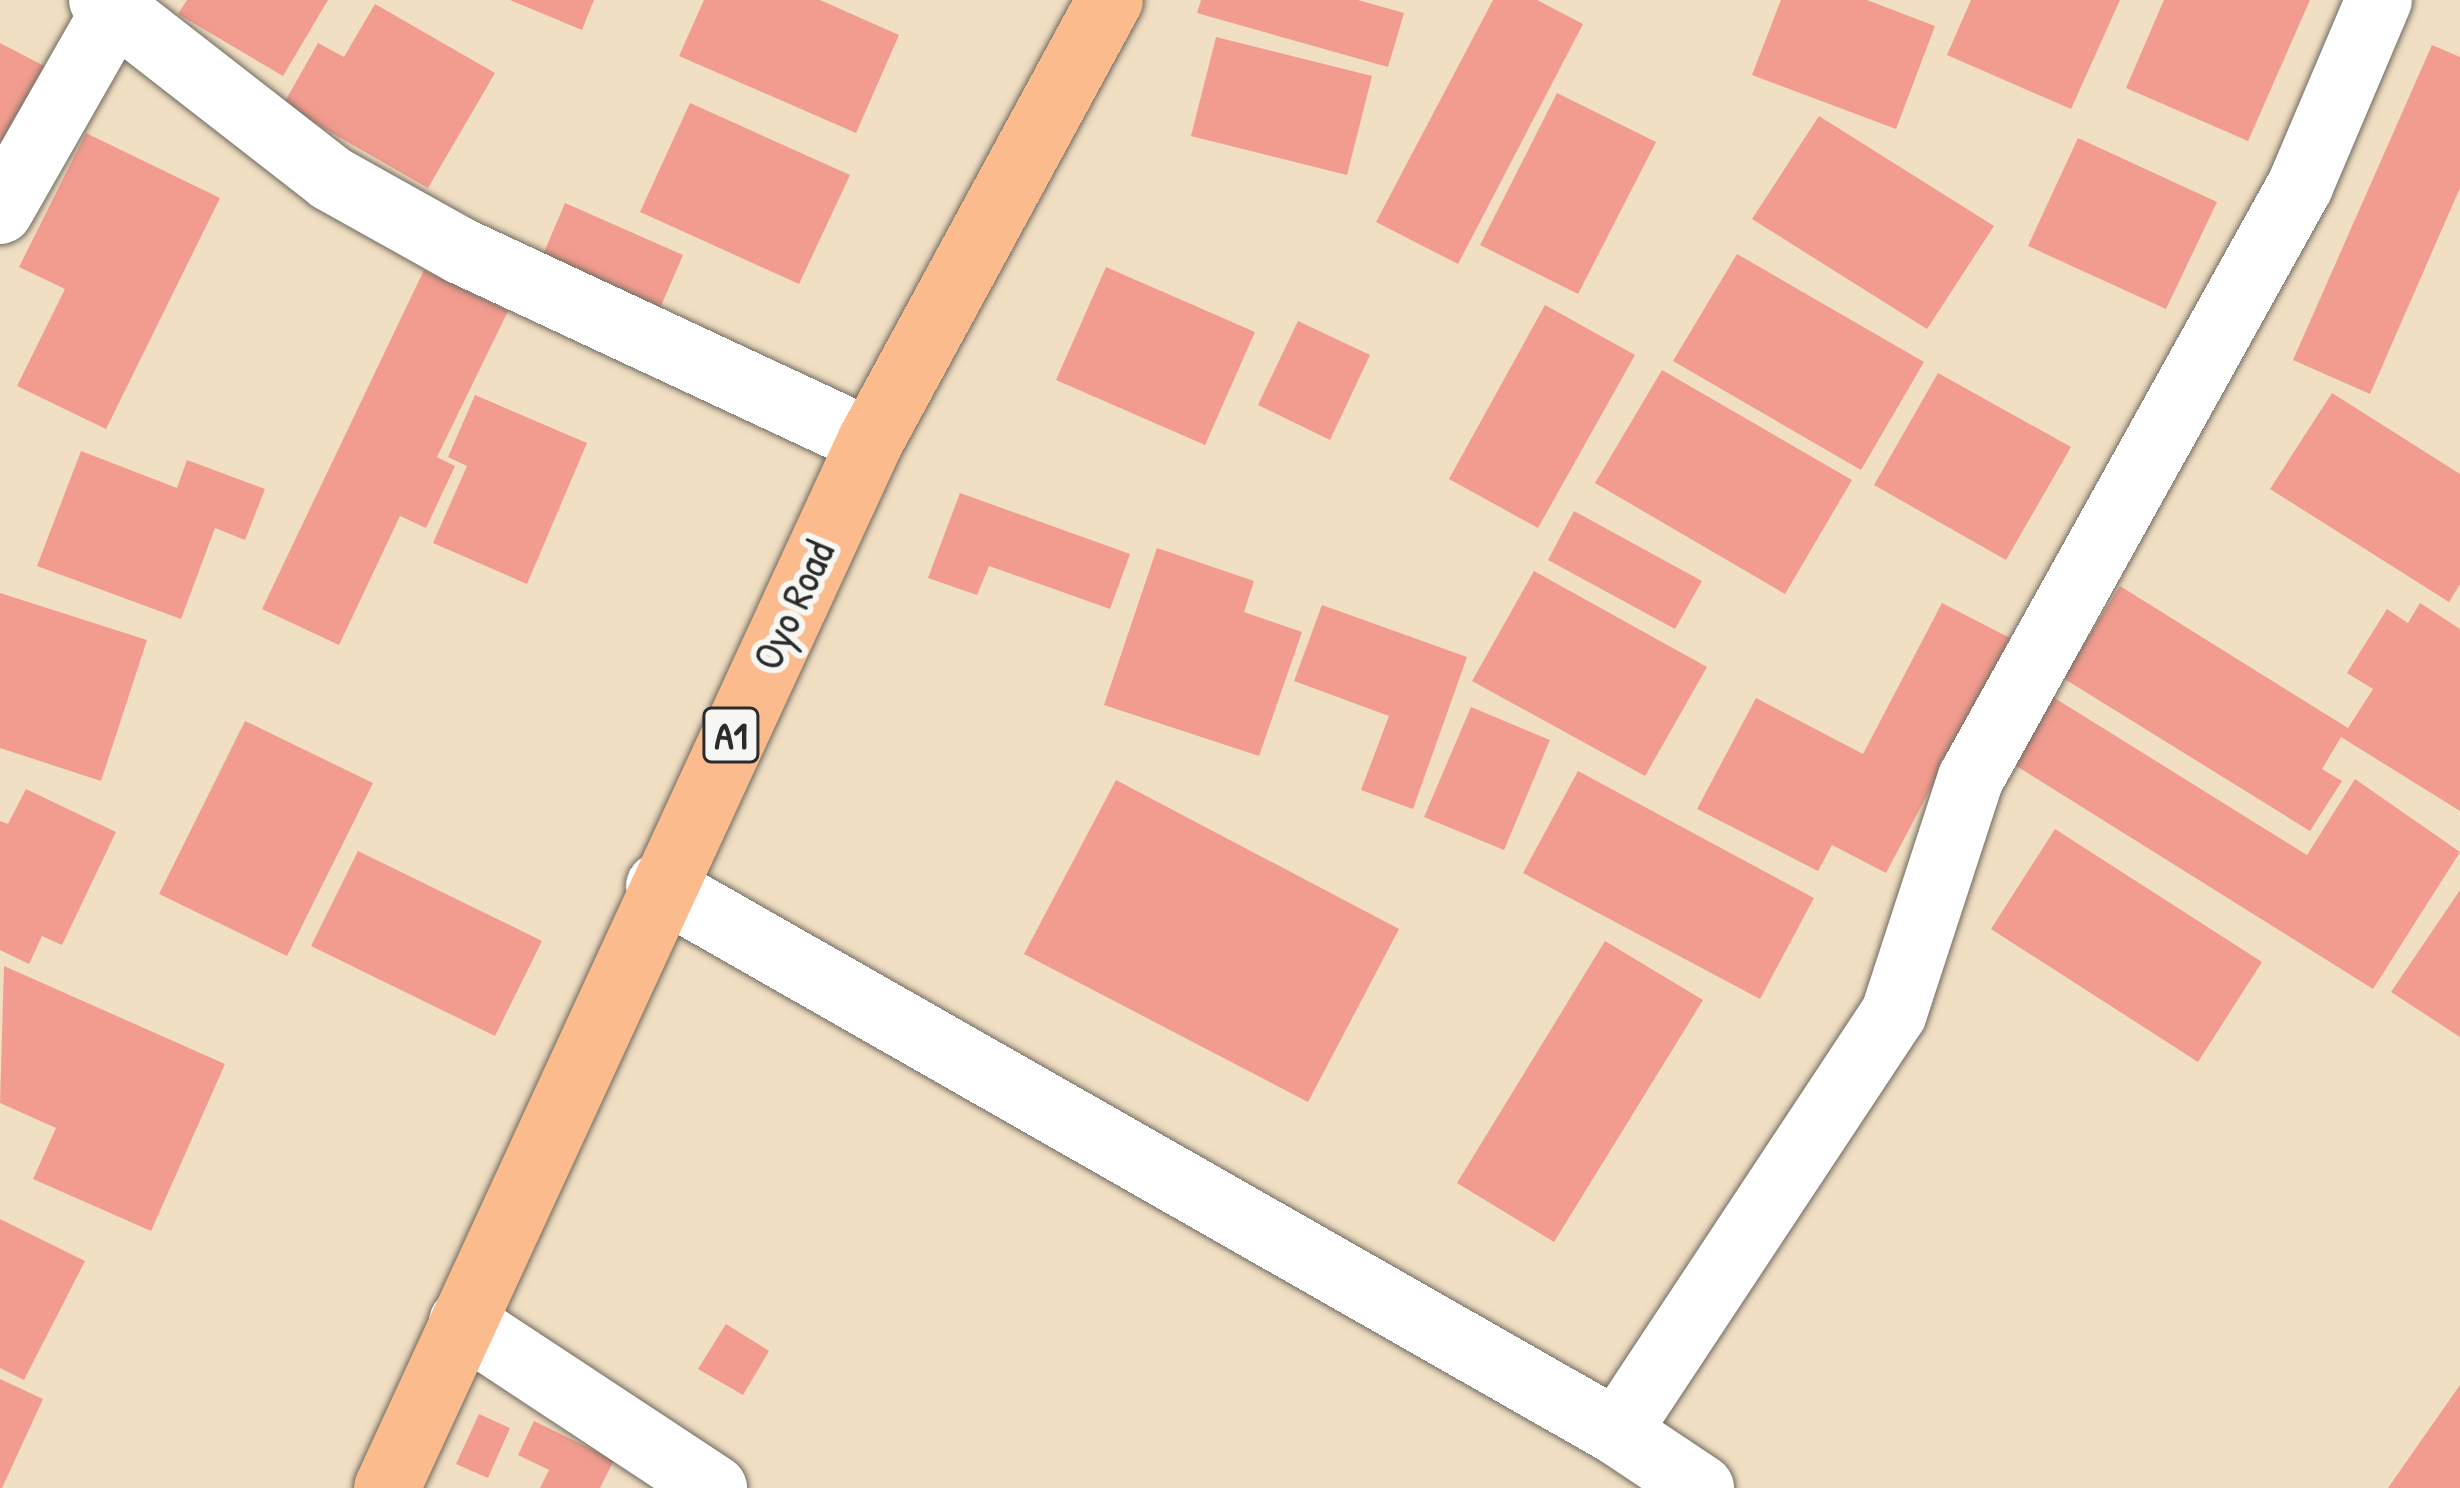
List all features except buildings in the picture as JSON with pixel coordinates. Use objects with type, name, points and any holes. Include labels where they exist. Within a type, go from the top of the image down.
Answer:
[{"type":"highway","name":"Oyo Road","points":[[388,1488],[659,886],[870,442],[1110,0]]},
{"type":"street","points":[[1617,1432],[1894,1013],[1971,778],[2300,187],[2379,0]]},
{"type":"street","points":[[0,211],[108,5],[351,189],[461,251],[870,442]]},
{"type":"street","points":[[659,886],[1617,1432],[1701,1488]]},
{"type":"street","points":[[462,1322],[714,1488]]}]
